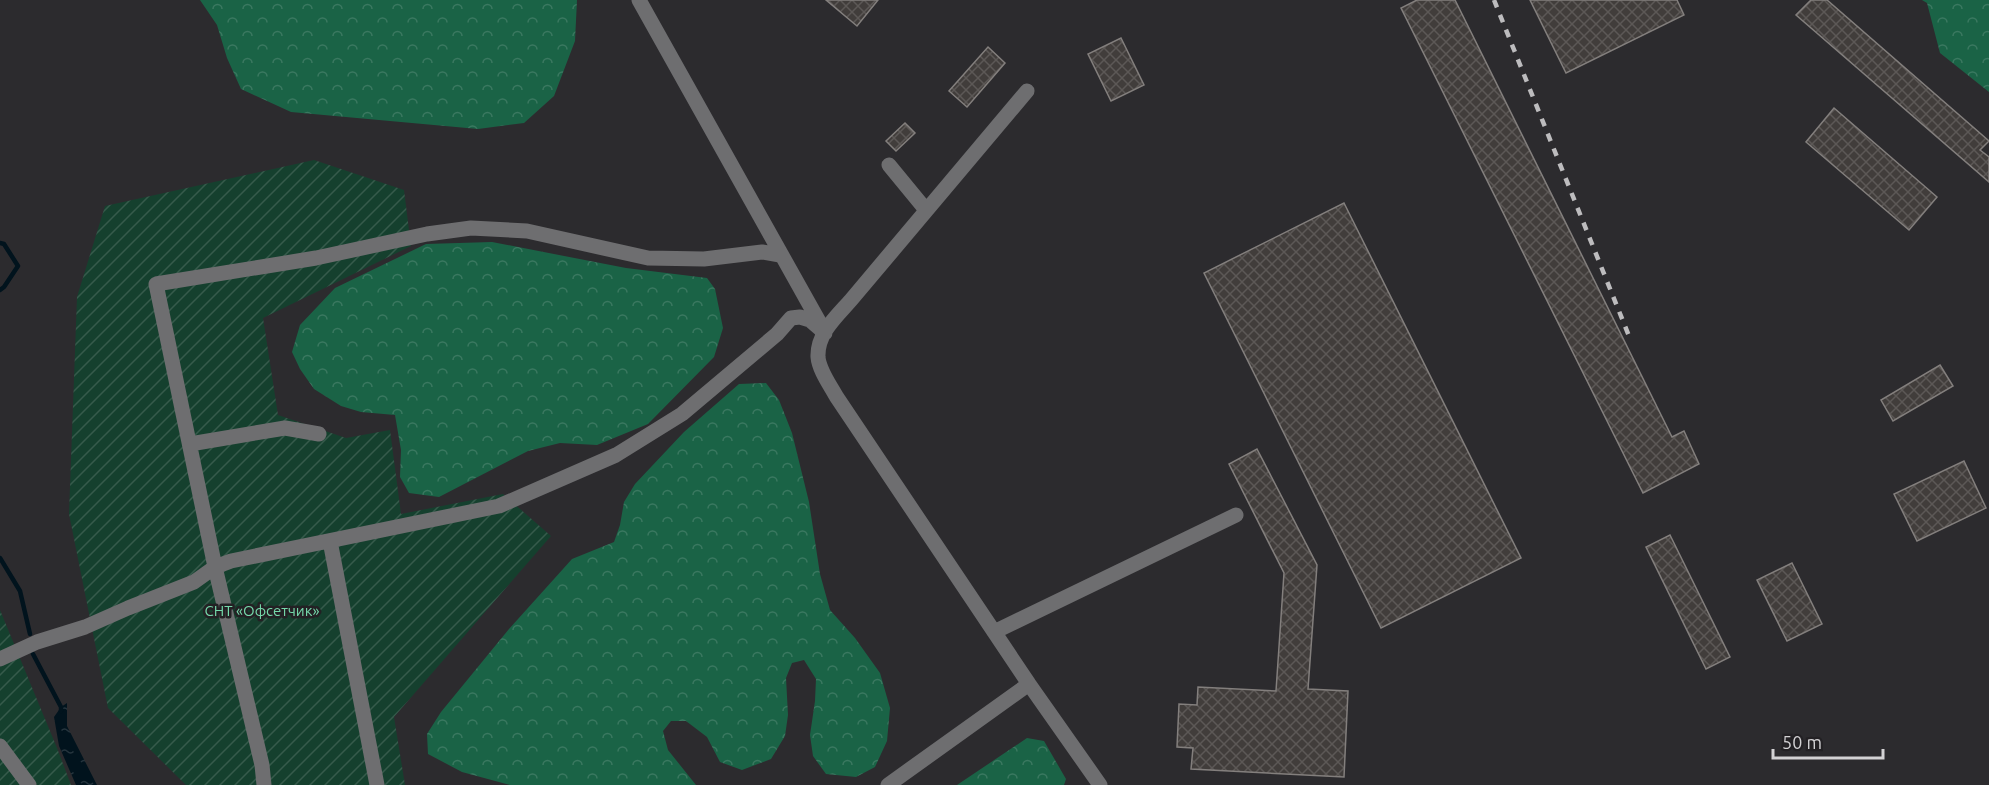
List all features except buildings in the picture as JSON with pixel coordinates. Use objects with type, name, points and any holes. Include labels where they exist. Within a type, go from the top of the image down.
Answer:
[{"type":"street","points":[[639,0],[825,333]]},
{"type":"street","points":[[1027,91],[829,324],[820,342],[818,358],[825,377],[836,396],[1029,684],[1100,785]]},
{"type":"street","points":[[889,165],[926,210]]},
{"type":"street","points":[[264,785],[262,765],[215,567],[156,284],[316,258],[427,234],[471,228],[527,231],[648,258],[704,259],[762,252],[780,255]]},
{"type":"street","points":[[0,659],[37,642],[85,627],[194,582],[215,567],[231,561],[499,506],[616,455],[682,414],[777,334],[792,318],[800,316],[810,320],[825,333]]},
{"type":"street","points":[[190,444],[285,428],[319,434]]},
{"type":"street","points":[[994,632],[1236,515]]},
{"type":"street","points":[[330,541],[377,785]]},
{"type":"street","points":[[888,785],[1029,684]]},
{"type":"street","points":[[0,746],[29,785]]},
{"type":"green space","points":[[200,0],[577,0],[575,41],[554,96],[524,123],[478,129],[291,112],[241,89],[227,58],[217,25]]},
{"type":"green space","points":[[1922,0],[1989,0],[1989,92],[1940,53],[1927,3]]},
{"type":"green space","name":"СНТ «Офсетчик»","points":[[314,160],[404,190],[411,246],[263,318],[278,415],[346,438],[390,430],[401,514],[503,494],[551,536],[394,717],[405,785],[186,785],[108,708],[69,514],[77,297],[105,206]]},
{"type":"green space","points":[[492,242],[626,268],[707,278],[715,289],[723,328],[714,357],[648,424],[597,445],[560,443],[528,451],[439,497],[409,493],[400,477],[401,450],[395,415],[361,412],[341,406],[314,389],[300,369],[292,352],[300,325],[335,288],[426,244]]},
{"type":"green space","points":[[766,383],[779,400],[792,433],[809,502],[820,574],[830,610],[855,638],[880,673],[890,708],[887,741],[875,767],[856,777],[826,774],[813,756],[810,735],[816,679],[804,660],[792,663],[786,678],[788,715],[785,736],[771,759],[742,770],[720,762],[707,737],[686,721],[671,721],[663,731],[668,750],[696,785],[510,785],[462,772],[428,754],[427,734],[441,712],[509,629],[572,559],[614,542],[624,502],[635,484],[684,432],[739,384]]},
{"type":"green space","points":[[0,610],[57,748],[71,785],[0,785]]},
{"type":"green space","points":[[1027,738],[1044,741],[1066,779],[1064,785],[957,785]]},
{"type":"water","points":[[67,703],[67,726],[97,785],[76,785],[59,746],[54,717]]},
{"type":"waterway","points":[[0,243],[4,244],[18,266],[0,290]]},
{"type":"waterway","points":[[0,558],[20,591],[30,634]]},
{"type":"waterway","points":[[33,654],[61,711]]},
{"type":"railway","points":[[1494,0],[1629,336]]}]
